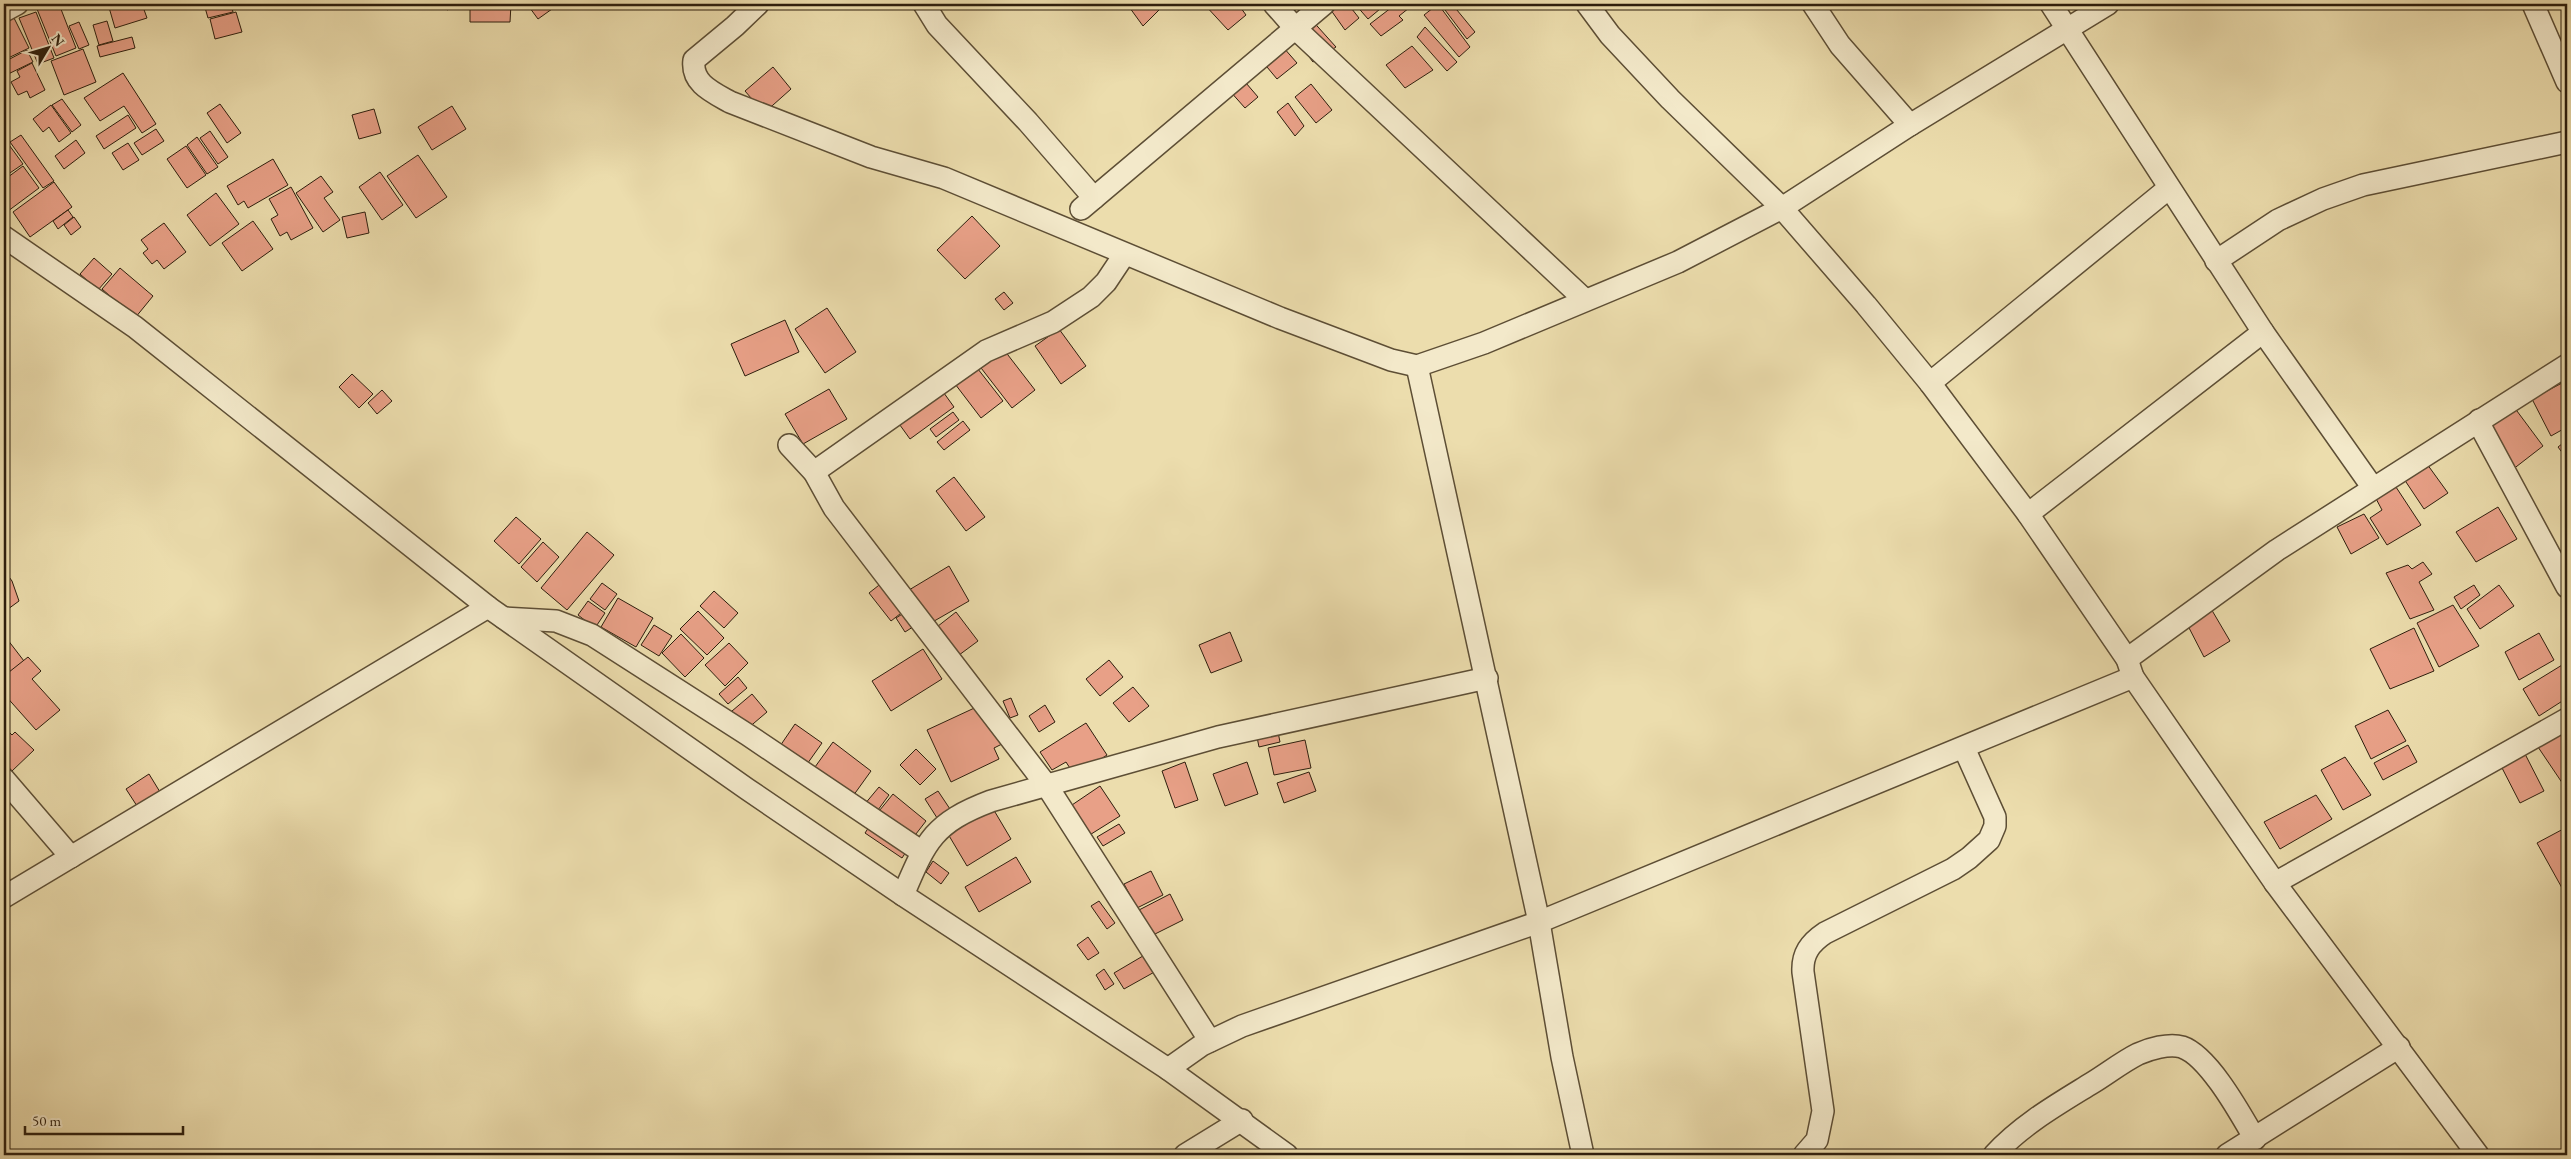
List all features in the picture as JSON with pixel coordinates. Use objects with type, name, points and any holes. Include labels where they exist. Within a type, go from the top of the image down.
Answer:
[{"type":"street","points":[[4,10],[18,4]]},
{"type":"street","points":[[758,4],[694,60],[693,67],[697,79],[708,90],[730,102],[871,156],[944,178],[1124,255],[1280,318],[1391,360],[1418,366],[1484,343],[1678,262],[1782,208],[1910,125],[2108,4]]},
{"type":"street","points":[[924,4],[937,25],[1028,122],[1087,204],[1324,4]]},
{"type":"street","points":[[1274,4],[1296,29],[1585,300]]},
{"type":"street","points":[[1587,4],[1610,35],[1670,99],[1782,208],[1866,305],[1930,383],[2028,514],[2275,883],[2478,1155]]},
{"type":"street","points":[[1813,4],[1840,45],[1910,125]]},
{"type":"street","points":[[2051,4],[2263,332],[2373,488]]},
{"type":"street","points":[[2532,4],[2567,82]]},
{"type":"street","points":[[2216,261],[2278,220],[2323,199],[2363,185],[2567,142]]},
{"type":"street","points":[[1930,383],[2169,188]]},
{"type":"street","points":[[4,236],[135,327],[496,613],[738,783],[903,895],[1168,1069],[1242,1120],[1288,1155]]},
{"type":"street","points":[[814,472],[986,351],[1016,336],[1052,322],[1091,297],[1106,282],[1124,255]]},
{"type":"street","points":[[2028,514],[2263,332]]},
{"type":"street","points":[[1168,1069],[1200,1047],[1242,1026],[1539,922],[1964,748],[2130,668],[2263,560],[2567,365]]},
{"type":"street","points":[[1418,366],[1539,922],[1562,1057],[1583,1155]]},
{"type":"street","points":[[2479,420],[2483,431],[2567,587]]},
{"type":"street","points":[[789,445],[814,472],[834,508],[1047,786],[1200,1047]]},
{"type":"street","points":[[4,897],[70,857],[496,613],[556,621],[592,635],[917,861]]},
{"type":"street","points":[[903,895],[917,861],[941,826],[972,808],[1276,723],[1487,678]]},
{"type":"street","points":[[2275,883],[2567,720]]},
{"type":"street","points":[[1804,1155],[1817,1140],[1823,1111],[1803,972],[1804,955],[1811,943],[1825,933],[1953,869],[1981,850],[1989,840],[1995,826],[1995,817],[1964,748]]},
{"type":"street","points":[[4,779],[70,857]]},
{"type":"street","points":[[1994,1155],[2018,1132],[2138,1054],[2167,1046],[2182,1047],[2194,1055],[2207,1068],[2223,1086],[2255,1139]]},
{"type":"street","points":[[2228,1155],[2399,1047]]},
{"type":"street","points":[[1185,1155],[1242,1120]]},
{"type":"building","points":[[52,4],[59,4],[76,48],[56,56],[37,9]]},
{"type":"building","points":[[108,4],[142,4],[147,18],[115,28]]},
{"type":"building","points":[[153,4],[167,4],[154,7]]},
{"type":"building","points":[[204,4],[231,4],[233,12],[208,18]]},
{"type":"building","points":[[444,4],[461,4],[447,10]]},
{"type":"building","points":[[470,4],[511,4],[510,22],[470,22]]},
{"type":"building","points":[[527,4],[559,4],[538,19]]},
{"type":"building","points":[[1127,4],[1165,4],[1143,26]]},
{"type":"building","points":[[1204,4],[1238,4],[1246,15],[1228,30]]},
{"type":"building","points":[[1330,4],[1348,4],[1359,18],[1345,30],[1328,6]]},
{"type":"building","points":[[1355,4],[1386,4],[1368,19]]},
{"type":"building","points":[[1396,4],[1414,4],[1399,16],[1403,20],[1381,36],[1370,24]]},
{"type":"building","points":[[1438,4],[1470,47],[1459,57],[1424,15]]},
{"type":"building","points":[[1444,4],[1452,4],[1475,32],[1467,39],[1442,6]]},
{"type":"building","points":[[36,12],[54,58],[38,64],[19,18]]},
{"type":"building","points":[[236,12],[242,32],[215,39],[210,19]]},
{"type":"building","points":[[13,16],[29,48],[4,60],[4,20]]},
{"type":"building","points":[[1309,17],[1336,47],[1313,62],[1291,33]]},
{"type":"building","points":[[107,21],[113,41],[99,45],[93,25]]},
{"type":"building","points":[[79,22],[89,45],[79,49],[69,26]]},
{"type":"building","points":[[1425,27],[1457,62],[1447,71],[1417,37]]},
{"type":"building","points":[[132,37],[135,48],[100,57],[97,46]]},
{"type":"building","points":[[1276,39],[1297,63],[1277,79],[1257,55]]},
{"type":"building","points":[[1412,46],[1433,70],[1405,88],[1386,65]]},
{"type":"building","points":[[83,49],[96,82],[64,95],[51,61]]},
{"type":"building","points":[[27,50],[33,62],[4,76],[4,62]]},
{"type":"building","points":[[32,63],[45,90],[30,98],[27,91],[18,95],[11,82],[20,77],[17,71]]},
{"type":"building","points":[[773,67],[791,89],[764,113],[745,91]]},
{"type":"building","points":[[1234,69],[1258,97],[1245,108],[1221,81]]},
{"type":"building","points":[[123,73],[156,124],[142,133],[124,106],[100,121],[84,98]]},
{"type":"building","points":[[1311,84],[1332,110],[1316,123],[1295,97]]},
{"type":"building","points":[[62,99],[81,125],[72,132],[52,105]]},
{"type":"building","points":[[1288,103],[1304,126],[1295,136],[1277,112]]},
{"type":"building","points":[[220,104],[241,133],[227,143],[207,113]]},
{"type":"building","points":[[51,105],[71,133],[59,142],[49,127],[43,132],[33,119]]},
{"type":"building","points":[[452,106],[466,129],[432,150],[418,127]]},
{"type":"building","points":[[374,109],[381,133],[359,139],[352,115]]},
{"type":"building","points":[[128,115],[136,128],[104,149],[96,136]]},
{"type":"building","points":[[156,129],[164,141],[142,155],[134,143]]},
{"type":"building","points":[[210,131],[228,157],[218,164],[200,138]]},
{"type":"building","points":[[21,135],[54,181],[43,188],[10,142]]},
{"type":"building","points":[[197,137],[218,167],[207,174],[187,145]]},
{"type":"building","points":[[4,138],[23,164],[4,177]]},
{"type":"building","points":[[76,140],[85,153],[64,169],[55,156]]},
{"type":"building","points":[[128,143],[139,160],[123,170],[112,153]]},
{"type":"building","points":[[186,146],[206,175],[187,188],[167,159]]},
{"type":"building","points":[[418,155],[447,197],[416,218],[387,176]]},
{"type":"building","points":[[273,159],[288,185],[248,208],[244,201],[238,205],[227,186]]},
{"type":"building","points":[[23,166],[39,188],[4,214],[4,180]]},
{"type":"building","points":[[380,172],[403,205],[382,220],[359,187]]},
{"type":"building","points":[[321,176],[333,192],[324,198],[340,220],[323,232],[296,193]]},
{"type":"building","points":[[54,182],[72,207],[30,237],[13,212]]},
{"type":"building","points":[[291,187],[313,228],[291,240],[287,232],[280,236],[271,219],[278,215],[269,199]]},
{"type":"building","points":[[216,193],[239,224],[210,246],[187,215]]},
{"type":"building","points":[[68,210],[73,217],[58,229],[53,221]]},
{"type":"building","points":[[365,212],[369,233],[347,238],[342,217]]},
{"type":"building","points":[[972,216],[1000,246],[965,279],[937,250]]},
{"type":"building","points":[[74,217],[81,227],[71,235],[64,225]]},
{"type":"building","points":[[253,221],[273,249],[242,271],[222,243]]},
{"type":"building","points":[[164,223],[186,252],[164,269],[157,260],[152,264],[143,253],[148,249],[141,240]]},
{"type":"building","points":[[94,258],[112,274],[98,290],[80,274]]},
{"type":"building","points":[[120,268],[153,296],[135,318],[102,289]]},
{"type":"building","points":[[1004,292],[1013,303],[1004,310],[995,299]]},
{"type":"building","points":[[827,308],[856,352],[825,373],[795,329]]},
{"type":"building","points":[[785,320],[799,352],[745,376],[731,344]]},
{"type":"building","points":[[1059,329],[1086,366],[1061,384],[1035,346]]},
{"type":"building","points":[[1001,346],[1035,390],[1012,408],[978,364]]},
{"type":"building","points":[[974,364],[1003,401],[981,418],[952,380]]},
{"type":"building","points":[[352,374],[373,394],[359,408],[339,387]]},
{"type":"building","points":[[2562,383],[2567,393],[2567,427],[2551,436],[2532,399]]},
{"type":"building","points":[[829,389],[847,419],[803,444],[785,414]]},
{"type":"building","points":[[941,389],[954,407],[910,439],[897,421]]},
{"type":"building","points":[[382,390],[392,401],[377,414],[368,403]]},
{"type":"building","points":[[2514,407],[2543,446],[2512,470],[2483,431]]},
{"type":"building","points":[[953,412],[959,420],[936,437],[930,429]]},
{"type":"building","points":[[963,421],[970,430],[944,450],[937,442]]},
{"type":"building","points":[[2567,440],[2567,459],[2558,447]]},
{"type":"building","points":[[2427,464],[2448,493],[2424,509],[2404,479]]},
{"type":"building","points":[[954,477],[985,517],[966,531],[936,491]]},
{"type":"building","points":[[2392,481],[2421,525],[2387,545],[2370,518],[2382,510],[2373,493]]},
{"type":"building","points":[[2498,507],[2517,539],[2476,562],[2456,532]]},
{"type":"building","points":[[2364,514],[2379,538],[2351,554],[2337,527]]},
{"type":"building","points":[[516,517],[541,539],[519,564],[494,541]]},
{"type":"building","points":[[587,532],[614,555],[567,610],[541,588]]},
{"type":"building","points":[[543,542],[559,557],[537,582],[521,567]]},
{"type":"building","points":[[2423,562],[2432,574],[2419,582],[2434,610],[2410,619],[2386,573],[2408,565],[2412,569]]},
{"type":"building","points":[[949,566],[969,601],[929,624],[909,590]]},
{"type":"building","points":[[4,570],[12,581],[19,601],[4,612]]},
{"type":"building","points":[[883,582],[905,610],[891,621],[869,593]]},
{"type":"building","points":[[602,583],[617,594],[605,610],[590,599]]},
{"type":"building","points":[[2474,585],[2480,595],[2461,609],[2454,597]]},
{"type":"building","points":[[2499,585],[2514,606],[2480,629],[2467,609]]},
{"type":"building","points":[[714,591],[738,613],[724,628],[700,606]]},
{"type":"building","points":[[618,598],[653,618],[636,647],[601,627]]},
{"type":"building","points":[[588,601],[605,613],[595,628],[578,615]]},
{"type":"building","points":[[2453,605],[2479,646],[2439,667],[2417,623]]},
{"type":"building","points":[[2210,607],[2230,641],[2204,657],[2186,622]]},
{"type":"building","points":[[698,611],[724,638],[707,655],[680,629]]},
{"type":"building","points":[[907,611],[916,625],[905,632],[896,618]]},
{"type":"building","points":[[956,612],[978,641],[955,658],[933,630]]},
{"type":"building","points":[[654,625],[672,636],[659,656],[641,645]]},
{"type":"building","points":[[2414,628],[2434,671],[2390,689],[2370,649]]},
{"type":"building","points":[[1230,632],[1242,661],[1211,673],[1199,645]]},
{"type":"building","points":[[2539,633],[2554,660],[2519,680],[2505,652]]},
{"type":"building","points":[[681,634],[704,658],[685,677],[662,653]]},
{"type":"building","points":[[4,635],[24,661],[4,677]]},
{"type":"building","points":[[729,643],[748,663],[725,686],[705,665]]},
{"type":"building","points":[[923,649],[942,679],[891,711],[872,681]]},
{"type":"building","points":[[28,657],[41,671],[32,679],[60,710],[36,730],[4,694],[4,676]]},
{"type":"building","points":[[1109,660],[1123,677],[1100,696],[1086,679]]},
{"type":"building","points":[[2567,662],[2567,698],[2539,716],[2523,689]]},
{"type":"building","points":[[738,677],[747,688],[728,704],[719,694]]},
{"type":"building","points":[[1133,687],[1149,706],[1129,722],[1113,703]]},
{"type":"building","points":[[752,694],[767,712],[747,729],[732,711]]},
{"type":"building","points":[[1011,698],[1018,715],[1010,718],[1003,701]]},
{"type":"building","points":[[983,704],[1002,744],[994,748],[999,759],[951,782],[927,730]]},
{"type":"building","points":[[1045,705],[1055,722],[1039,732],[1029,716]]},
{"type":"building","points":[[2388,710],[2406,741],[2371,759],[2355,726]]},
{"type":"building","points":[[1086,723],[1107,755],[1075,776],[1066,762],[1052,770],[1040,752]]},
{"type":"building","points":[[795,724],[822,743],[805,767],[778,749]]},
{"type":"building","points":[[4,727],[12,735],[15,732],[34,750],[12,771],[4,762]]},
{"type":"building","points":[[2565,729],[2567,731],[2567,790],[2538,747]]},
{"type":"building","points":[[1278,732],[1280,742],[1259,747],[1257,737]]},
{"type":"building","points":[[1305,740],[1311,768],[1274,775],[1268,748]]},
{"type":"building","points":[[833,742],[871,771],[853,796],[815,767]]},
{"type":"building","points":[[2408,745],[2417,762],[2383,780],[2374,763]]},
{"type":"building","points":[[916,749],[936,769],[920,785],[900,765]]},
{"type":"building","points":[[2524,752],[2544,791],[2520,803],[2500,764]]},
{"type":"building","points":[[2345,757],[2371,795],[2343,810],[2321,770]]},
{"type":"building","points":[[1185,762],[1198,800],[1175,808],[1162,771]]},
{"type":"building","points":[[1247,762],[1258,794],[1225,806],[1213,774]]},
{"type":"building","points":[[1309,772],[1316,791],[1284,803],[1277,783]]},
{"type":"building","points":[[149,774],[160,792],[137,806],[126,789]]},
{"type":"building","points":[[1100,786],[1120,816],[1088,836],[1069,807]]},
{"type":"building","points":[[879,787],[889,795],[875,814],[864,805]]},
{"type":"building","points":[[938,791],[952,812],[939,821],[925,799]]},
{"type":"building","points":[[893,794],[926,821],[909,843],[875,816]]},
{"type":"building","points":[[2316,795],[2332,819],[2280,849],[2264,822]]},
{"type":"building","points":[[992,807],[1011,839],[967,866],[948,834]]},
{"type":"building","points":[[871,824],[908,849],[902,858],[865,833]]},
{"type":"building","points":[[1119,824],[1125,833],[1103,846],[1097,837]]},
{"type":"building","points":[[2567,827],[2567,897],[2537,843]]},
{"type":"building","points":[[1016,857],[1031,882],[979,912],[965,887]]},
{"type":"building","points":[[933,861],[949,873],[941,884],[926,872]]},
{"type":"building","points":[[1151,871],[1163,895],[1137,908],[1124,884]]},
{"type":"building","points":[[1170,894],[1183,920],[1151,936],[1139,910]]},
{"type":"building","points":[[1099,901],[1115,923],[1107,929],[1091,906]]},
{"type":"building","points":[[1088,937],[1099,953],[1088,960],[1077,945]]},
{"type":"building","points":[[1148,953],[1158,970],[1124,989],[1114,973]]},
{"type":"building","points":[[1104,969],[1114,984],[1105,990],[1096,975]]}]
